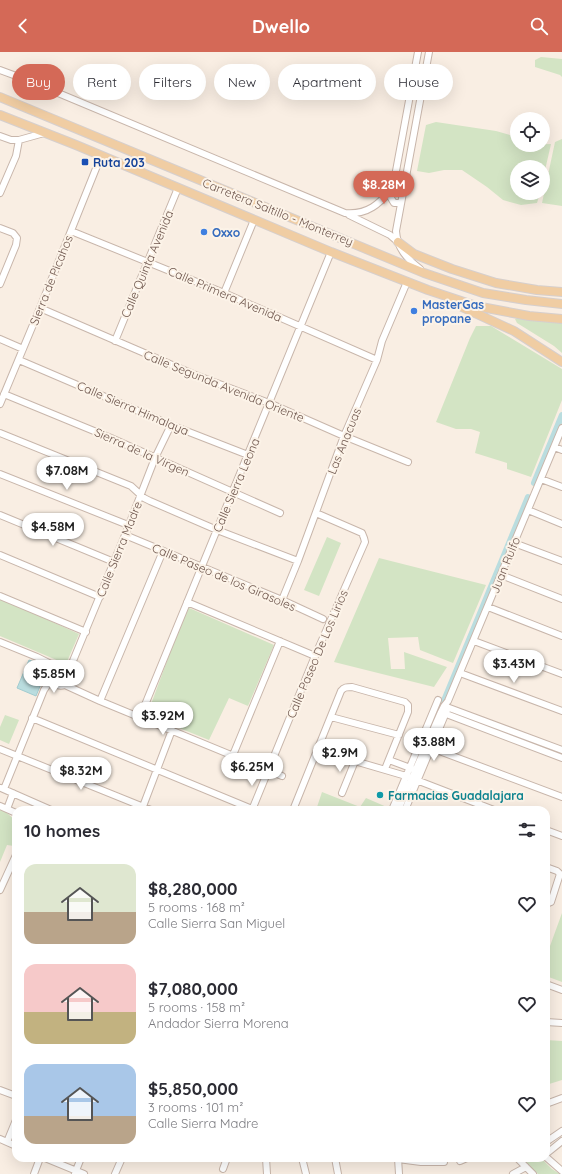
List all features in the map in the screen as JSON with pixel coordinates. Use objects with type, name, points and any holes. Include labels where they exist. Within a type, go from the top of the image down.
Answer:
[{"type":"main road","name":"Carretera Saltillo - Monterrey","points":[[0,97],[424,273],[483,293],[562,304]]},
{"type":"main road","name":"Carretera Saltillo - Monterrey","points":[[0,115],[331,252],[448,297],[496,311],[562,319]]},
{"type":"main road","points":[[398,242],[414,254],[452,269],[512,286],[560,292]]},
{"type":"main road","points":[[483,293],[511,291],[560,292]]},
{"type":"main road","points":[[448,297],[463,307],[514,331],[562,362]]},
{"type":"street","points":[[401,203],[392,201],[391,198],[418,52]]},
{"type":"street","points":[[424,273],[406,258],[396,236],[396,227],[429,52]]},
{"type":"street","points":[[0,70],[42,86],[366,222],[390,235],[398,242]]},
{"type":"street","points":[[0,136],[11,140],[19,140],[44,133]]},
{"type":"street","points":[[0,193],[16,156],[19,140]]},
{"type":"street","name":"Sierra de Picahos","points":[[0,404],[101,156]]},
{"type":"street","name":"Calle Quinta Avenida","points":[[115,341],[178,188]]},
{"type":"street","points":[[345,213],[354,214],[363,212],[378,204],[393,188]]},
{"type":"street","points":[[224,293],[254,220]]},
{"type":"street","points":[[0,228],[14,233],[17,238],[16,245],[0,284]]},
{"type":"street","name":"Calle Primera Avenida","points":[[71,231],[224,293],[377,360]]},
{"type":"street","name":"Calle Sierra Leona","points":[[140,717],[331,252]]},
{"type":"street","name":"Las Anacuas","points":[[282,600],[298,562],[344,436],[377,360],[382,341],[407,282]]},
{"type":"street","name":"Calle Segunda Avenida Oriente","points":[[40,308],[193,374],[270,403],[344,436],[408,462]]},
{"type":"street","points":[[0,339],[23,349]]},
{"type":"street","name":"Calle Sierra Himalaya","points":[[18,360],[170,425],[248,455]]},
{"type":"street","name":"Sierra de la Virgen","points":[[4,394],[111,438],[280,513]]},
{"type":"street","name":"Calle Sierra Madre","points":[[65,685],[68,682],[68,673],[86,632],[155,458],[170,425]]},
{"type":"street","name":"Juan Rulfo","points":[[415,770],[428,747],[445,708],[562,428]]},
{"type":"street","points":[[0,433],[131,486],[150,501],[217,530],[298,562]]},
{"type":"street","points":[[554,447],[562,450]]},
{"type":"street","points":[[0,474],[128,526]]},
{"type":"street","points":[[541,479],[562,487]]},
{"type":"street","points":[[528,510],[562,524]]},
{"type":"street","name":"Calle Paseo De Los Lirios","points":[[269,770],[315,656],[364,545],[362,533],[316,513]]},
{"type":"street","points":[[0,514],[114,562]]},
{"type":"street","name":"Calle Paseo de los Girasoles","points":[[125,535],[202,566],[323,619]]},
{"type":"street","points":[[514,542],[562,561]]},
{"type":"street","points":[[100,701],[163,551]]},
{"type":"street","points":[[0,555],[100,597]]},
{"type":"street","points":[[501,575],[562,599]]},
{"type":"street","points":[[0,596],[86,632]]},
{"type":"street","points":[[187,602],[315,656]]},
{"type":"street","points":[[488,607],[562,636]]},
{"type":"street","points":[[474,640],[562,674]]},
{"type":"street","points":[[233,755],[280,641]]},
{"type":"street","points":[[0,642],[38,657],[66,670],[68,673]]},
{"type":"street","points":[[42,806],[2,789],[44,690],[52,680],[51,677],[54,671],[59,668]]},
{"type":"street","points":[[460,673],[562,711]]},
{"type":"street","points":[[52,680],[56,685],[65,685],[100,701],[282,776]]},
{"type":"street","points":[[295,806],[343,688],[352,687],[407,703],[409,707],[408,712],[384,769]]},
{"type":"street","points":[[401,806],[415,770],[438,700]]},
{"type":"street","points":[[445,708],[562,750]]},
{"type":"street","points":[[445,708],[562,758]]},
{"type":"street","points":[[331,717],[399,736]]},
{"type":"street","points":[[32,718],[245,806]]},
{"type":"street","points":[[143,806],[172,730]]},
{"type":"street","points":[[428,747],[562,797]]},
{"type":"street","points":[[0,748],[137,806]]},
{"type":"street","points":[[317,750],[412,778],[484,806]]},
{"type":"street","points":[[389,760],[415,770]]},
{"type":"street","points":[[342,793],[355,761]]},
{"type":"street","points":[[253,806],[269,770]]},
{"type":"street","points":[[406,806],[415,770]]},
{"type":"street","points":[[394,806],[412,778]]},
{"type":"street","points":[[7,809],[13,794]]},
{"type":"street","points":[[0,806],[12,811]]},
{"type":"street","points":[[550,832],[562,836]]},
{"type":"street","points":[[0,890],[12,864]]},
{"type":"street","points":[[550,868],[557,871],[560,877],[550,899]]},
{"type":"street","points":[[550,986],[562,990]]},
{"type":"street","points":[[550,1022],[562,1023]]},
{"type":"street","points":[[0,1090],[12,1094]]},
{"type":"street","points":[[550,1102],[562,1098]]},
{"type":"street","points":[[7,1142],[12,1130]]},
{"type":"street","points":[[550,1139],[562,1131]]},
{"type":"street","points":[[0,1139],[12,1144]]},
{"type":"street","points":[[550,1151],[562,1141]]},
{"type":"street","points":[[550,1160],[562,1171]]},
{"type":"street","points":[[34,1174],[38,1162]]},
{"type":"street","points":[[54,1162],[84,1174]]},
{"type":"street","points":[[76,1172],[80,1162]]},
{"type":"street","points":[[115,1174],[120,1162]]},
{"type":"street","points":[[222,1169],[225,1162]]},
{"type":"street","points":[[266,1162],[267,1174]]},
{"type":"street","points":[[303,1162],[306,1174]]},
{"type":"street","points":[[336,1162],[338,1174]]},
{"type":"street","points":[[398,1162],[399,1174]]},
{"type":"street","points":[[421,1162],[444,1162]]},
{"type":"street","points":[[522,1162],[533,1174]]},
{"type":"street","points":[[513,1174],[526,1167]]},
{"type":"green space","points":[[541,57],[562,59],[562,77],[535,67],[535,60]]},
{"type":"green space","points":[[436,122],[496,131],[510,135],[510,152],[549,152],[547,160],[510,160],[510,200],[538,200],[537,203],[521,205],[503,200],[462,170],[444,170],[429,173],[417,171],[426,125]]},
{"type":"green space","points":[[562,139],[562,206],[542,203],[543,200],[550,200],[550,165],[555,142]]},
{"type":"green space","points":[[519,318],[562,323],[562,353],[554,346],[517,323],[515,319]]},
{"type":"green space","points":[[476,326],[491,326],[562,369],[562,400],[531,477],[507,469],[507,463],[475,453],[480,432],[471,429],[456,429],[436,422]]},
{"type":"green space","points":[[327,537],[341,543],[319,596],[304,590]]},
{"type":"green space","points":[[379,558],[486,585],[453,663],[420,650],[418,637],[388,638],[391,669],[405,669],[404,652],[447,667],[434,687],[334,662]]},
{"type":"green space","points":[[0,598],[79,634],[66,664],[0,636]]},
{"type":"green space","points":[[187,607],[274,645],[248,706],[229,698],[209,740],[147,715]]},
{"type":"green space","points":[[5,715],[19,720],[9,744],[0,740],[0,727]]},
{"type":"green space","points":[[322,792],[357,806],[317,806]]},
{"type":"green space","points":[[366,798],[384,806],[361,806]]},
{"type":"green space","points":[[0,807],[12,817],[12,846],[7,845],[0,862]]},
{"type":"green space","points":[[562,913],[562,982],[550,978],[550,946]]},
{"type":"green space","points":[[550,1040],[562,1041],[562,1080],[550,1084]]},
{"type":"green space","points":[[526,1162],[545,1162],[560,1174],[538,1174]]},
{"type":"water","points":[[29,660],[48,667],[36,696],[17,688]]},
{"type":"waterway","points":[[534,483],[562,415]]},
{"type":"waterway","points":[[439,705],[443,703],[528,497]]},
{"type":"place","name":"Ruta 203","points":[[85,162]]},
{"type":"place","name":"Oxxo","points":[[204,232]]},
{"type":"place","name":"MasterGas propane","points":[[414,311]]},
{"type":"place","name":"Farmacias Guadalajara","points":[[380,795]]}]
